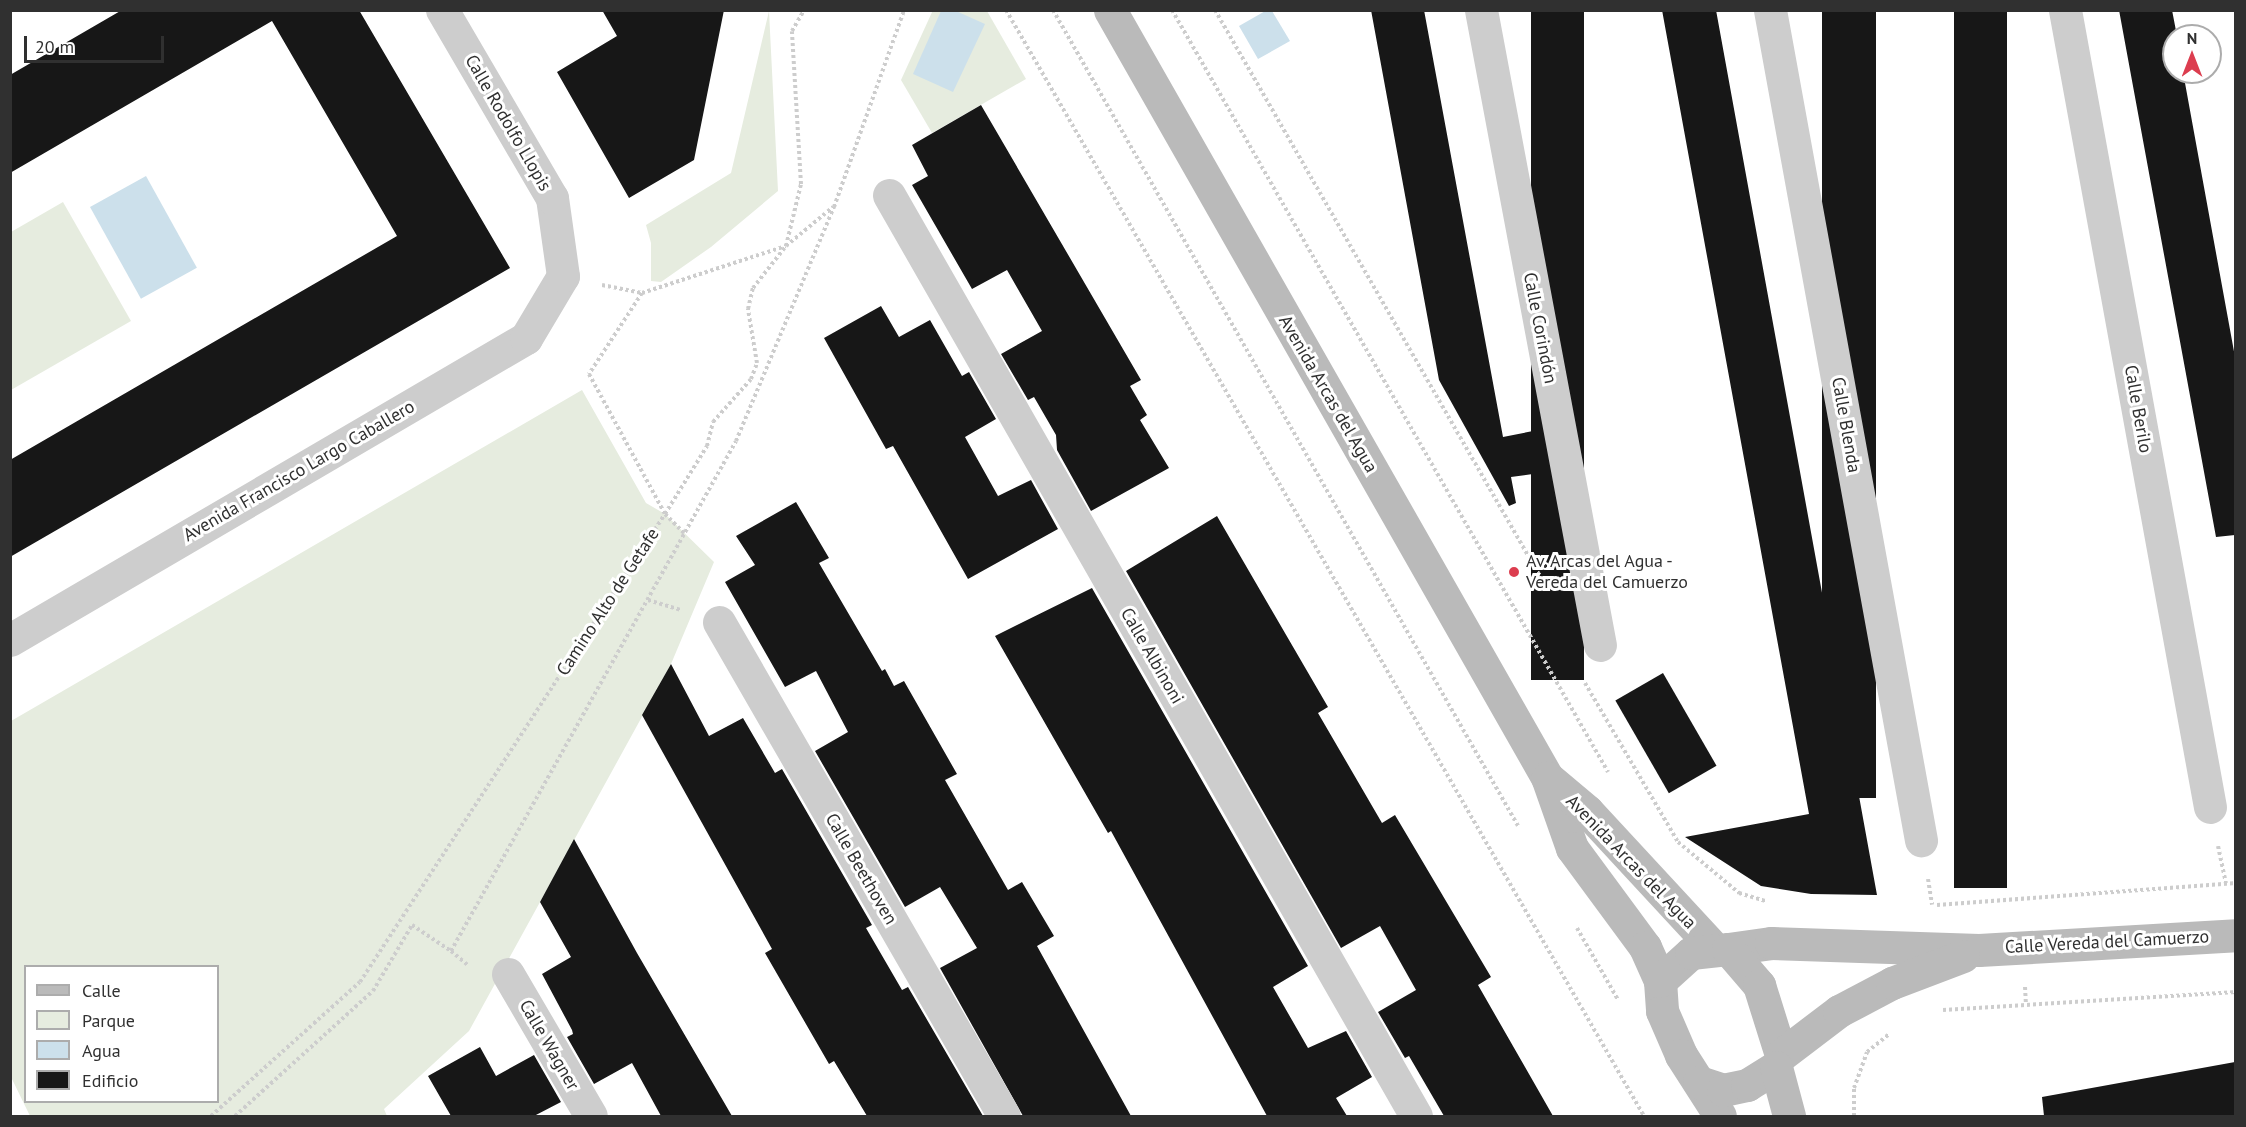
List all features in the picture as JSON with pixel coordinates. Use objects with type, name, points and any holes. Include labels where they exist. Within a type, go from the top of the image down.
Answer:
[{"type":"street","name":"Calle Rodolfo Llopis","points":[[442,10],[552,198],[563,276]]},
{"type":"street","name":"Avenida Arcas del Agua","points":[[1110,10],[1547,777],[1572,848],[1644,947],[1660,981]]},
{"type":"street","name":"Calle Corindón","points":[[1481,10],[1600,645]]},
{"type":"street","name":"Calle Blenda","points":[[1770,10],[1921,840]]},
{"type":"street","name":"Calle Berilo","points":[[2065,10],[2210,807]]},
{"type":"street","name":"Calle Albinoni","points":[[889,195],[1416,1116]]},
{"type":"street","name":"Avenida Francisco Largo Caballero","points":[[10,640],[526,338],[563,276]]},
{"type":"street","name":"Calle Beethoven","points":[[718,622],[1004,1116]]},
{"type":"street","name":"Avenida Arcas del Agua","points":[[1547,777],[1587,811],[1721,949]]},
{"type":"street","name":"Calle Vereda del Camuerzo","points":[[1721,949],[1771,944],[1979,950],[2235,935]]},
{"type":"street","points":[[1720,1116],[1681,1055],[1662,1011],[1660,981],[1691,953],[1721,949],[1759,985],[1789,1116]]},
{"type":"street","name":"Calle Vereda del Camuerzo","points":[[1778,1061],[1839,1011],[1892,983],[1979,950]]},
{"type":"street","name":"Calle Wagner","points":[[508,974],[591,1116]]},
{"type":"street","points":[[1700,1082],[1723,1090],[1747,1085],[1778,1061]]},
{"type":"path","name":"Camino Alto de Getafe","points":[[211,1116],[360,982],[665,514],[707,446],[713,422],[751,379],[757,363],[748,309],[753,288],[786,246],[801,184],[792,31],[804,10]]},
{"type":"path","points":[[235,1116],[373,991],[412,925],[451,951],[736,441],[834,207],[904,10]]},
{"type":"path","points":[[1006,10],[1644,1116]]},
{"type":"path","points":[[1053,10],[1521,831]]},
{"type":"path","points":[[1173,10],[1614,782]]},
{"type":"path","points":[[1215,10],[1548,590]]},
{"type":"path","points":[[563,276],[642,293],[786,246],[834,207]]},
{"type":"path","points":[[642,293],[589,374],[665,514],[684,533]]},
{"type":"path","points":[[1582,673],[1678,842],[1739,893],[1773,903]]},
{"type":"path","points":[[1921,906],[2235,883]]},
{"type":"path","points":[[1574,923],[1621,1005]]},
{"type":"path","points":[[1931,1011],[2235,992]]},
{"type":"path","points":[[1854,1116],[1854,1088],[1867,1052],[1897,1028]]},
{"type":"green space","points":[[933,10],[987,11],[1026,79],[932,133],[901,80]]},
{"type":"green space","points":[[769,11],[778,191],[711,247],[661,282],[651,281],[651,243],[646,225],[731,173]]},
{"type":"green space","points":[[63,202],[131,321],[11,390],[11,232]]},
{"type":"green space","points":[[582,390],[646,503],[665,514],[714,562],[671,664],[469,1031],[384,1109],[387,1116],[30,1116],[11,1077],[11,721]]},
{"type":"water","points":[[1267,10],[1272,11],[1290,41],[1258,59],[1239,26]]},
{"type":"water","points":[[941,11],[956,11],[985,24],[953,92],[913,74]]},
{"type":"water","points":[[146,176],[197,268],[141,299],[90,207]]},
{"type":"building","points":[[122,10],[359,10],[510,268],[10,557],[10,460],[397,236],[272,21],[10,173],[10,75]]},
{"type":"building","points":[[602,10],[724,10],[694,160],[629,198],[557,72],[617,36]]},
{"type":"building","points":[[1371,10],[1424,10],[1503,437],[1533,431],[1540,473],[1511,477],[1516,503],[1509,506],[1439,380]]},
{"type":"building","points":[[1531,10],[1584,10],[1584,680],[1531,680]]},
{"type":"building","points":[[1662,10],[1716,10],[1877,895],[1811,894],[1761,886],[1685,837],[1809,814]]},
{"type":"building","points":[[1822,10],[1876,10],[1876,798],[1822,798]]},
{"type":"building","points":[[1954,10],[2007,10],[2007,888],[1954,888]]},
{"type":"building","points":[[2119,10],[2172,10],[2175,24],[2162,24],[2162,84],[2185,84],[2235,357],[2235,535],[2216,537]]},
{"type":"building","points":[[981,105],[1141,380],[1130,386],[1147,415],[1140,420],[1169,468],[1091,511],[1057,450],[1056,435],[1034,397],[1028,400],[1001,354],[1042,331],[1007,270],[972,289],[912,185],[928,176],[912,145]]},
{"type":"building","points":[[881,306],[899,337],[930,320],[962,376],[969,372],[996,419],[965,437],[998,496],[1031,480],[1058,529],[968,579],[893,446],[886,449],[824,338]]},
{"type":"building","points":[[796,502],[829,558],[819,563],[882,671],[885,669],[894,686],[904,681],[957,774],[945,780],[1008,890],[1022,882],[1054,936],[1037,946],[1131,1116],[1023,1116],[940,968],[977,948],[940,887],[905,907],[815,751],[848,732],[816,671],[785,687],[725,582],[755,565],[736,536]]},
{"type":"building","points":[[1217,516],[1328,707],[1318,713],[1382,823],[1395,815],[1491,977],[1478,985],[1553,1116],[1444,1116],[1409,1056],[1405,1058],[1378,1012],[1416,990],[1380,926],[1341,948],[1126,571]]},
{"type":"building","points":[[1092,588],[1308,966],[1273,987],[1308,1048],[1346,1031],[1372,1077],[1336,1098],[1347,1116],[1267,1116],[1111,831],[1108,833],[995,636]]},
{"type":"building","points":[[671,664],[709,736],[743,718],[775,773],[782,769],[872,925],[866,928],[902,990],[908,987],[983,1116],[867,1116],[834,1061],[829,1064],[765,953],[772,949],[642,715]]},
{"type":"building","points":[[1663,673],[1716,766],[1669,793],[1615,700]]},
{"type":"building","points":[[574,839],[732,1116],[661,1116],[632,1063],[594,1084],[567,1037],[573,1034],[572,1030],[542,974],[571,957],[540,902]]},
{"type":"building","points":[[480,1047],[496,1076],[534,1055],[561,1102],[534,1116],[451,1116],[428,1076]]},
{"type":"building","points":[[2235,1062],[2235,1116],[2044,1116],[2042,1097]]},
{"type":"place","name":"Av. Arcas del Agua - Vereda del Camuerzo","points":[[1514,572]]}]
